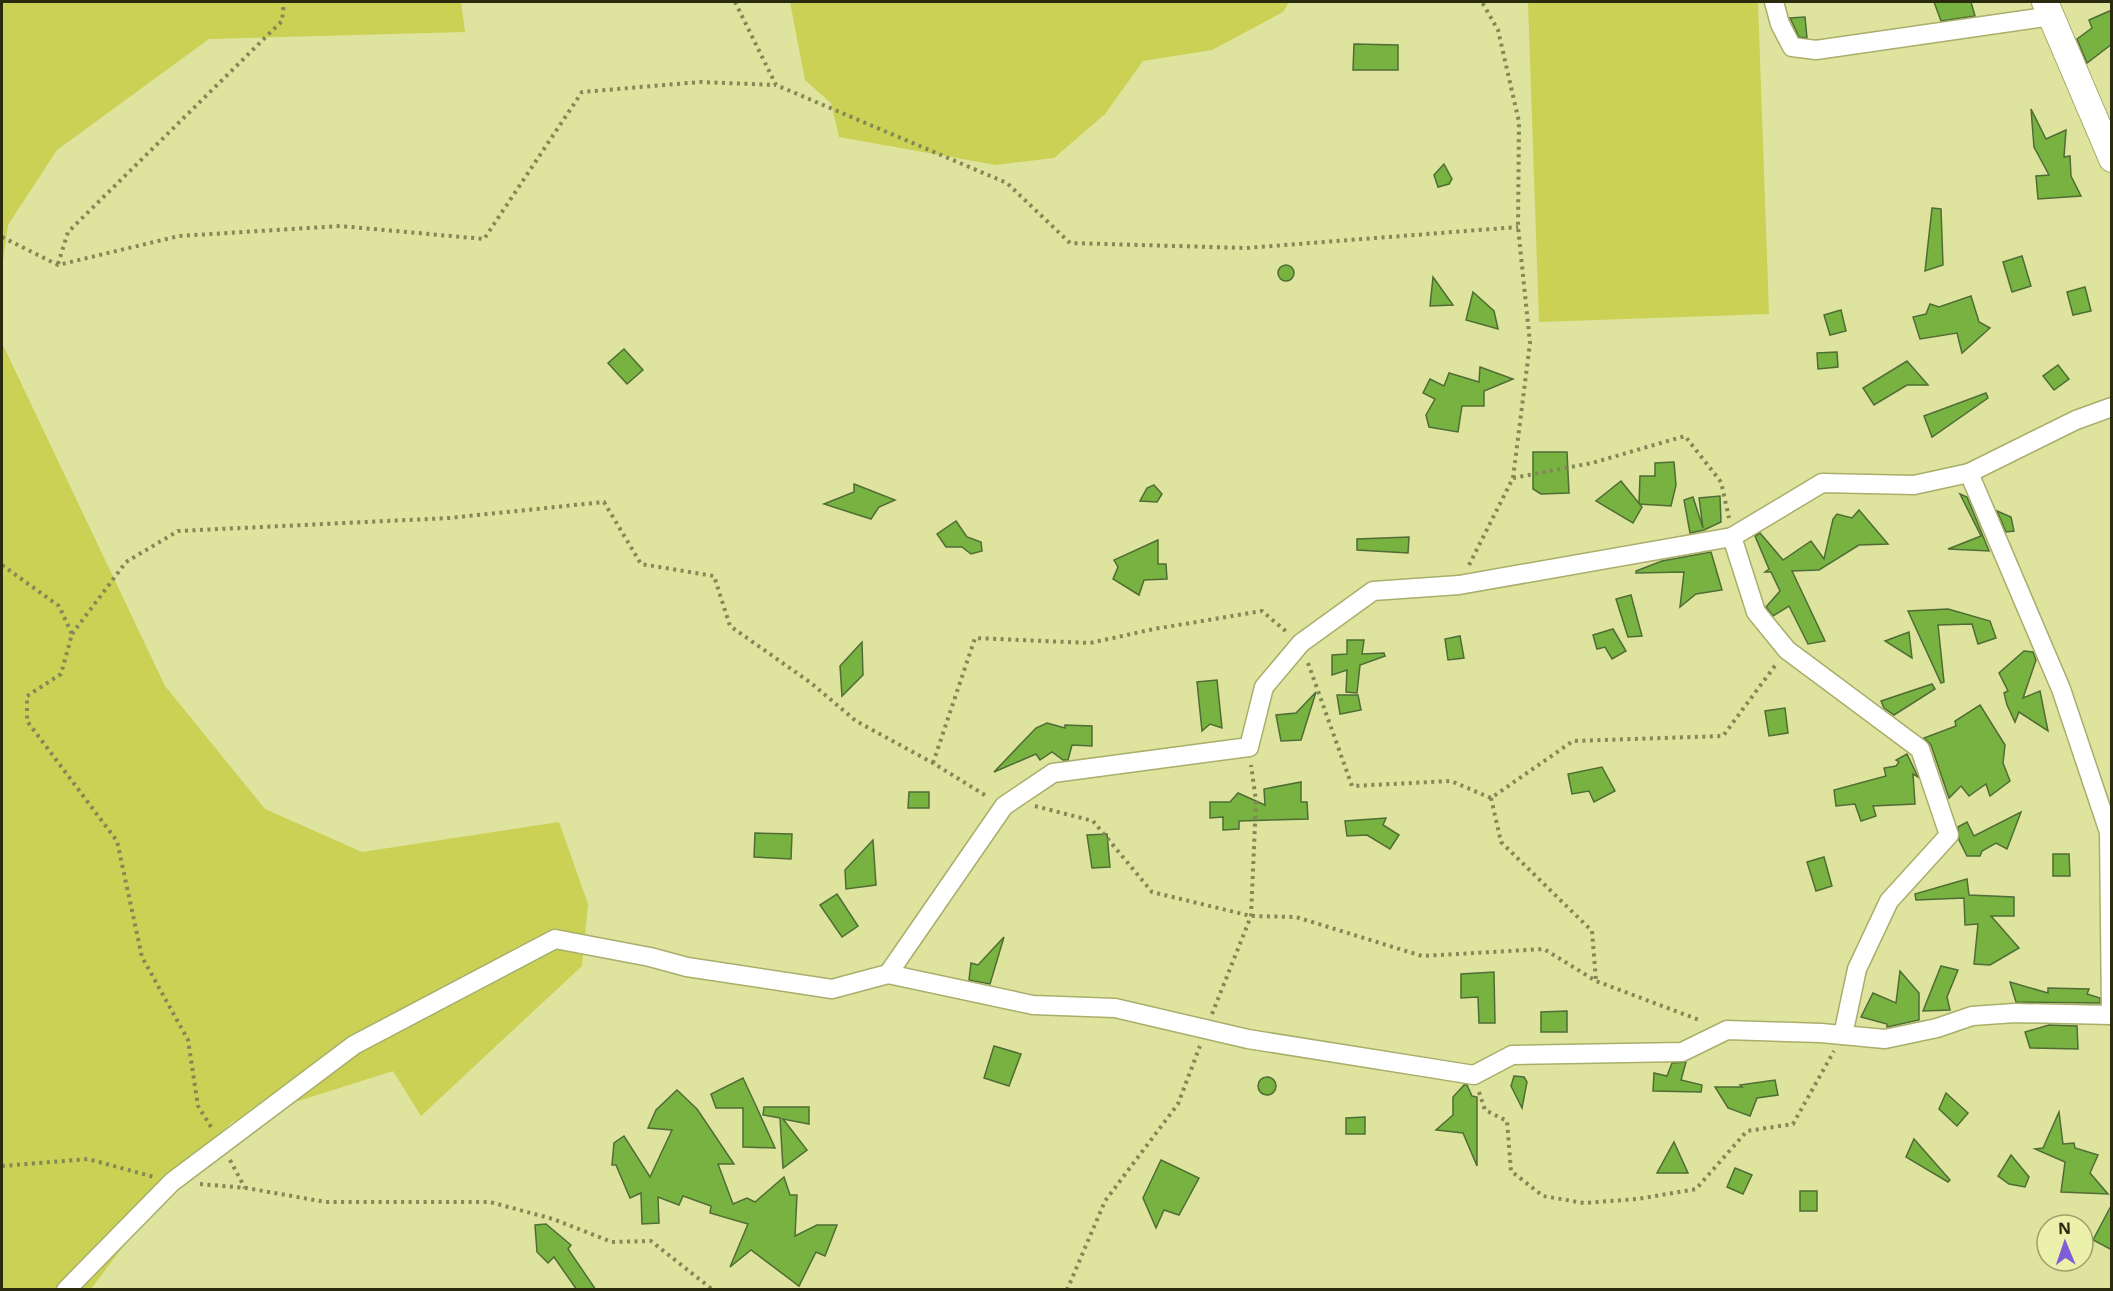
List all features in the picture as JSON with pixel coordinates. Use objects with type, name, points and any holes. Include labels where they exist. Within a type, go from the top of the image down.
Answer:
[{"type":"street","points":[[1774,2],[1780,24],[1792,47],[1816,50],[2048,9],[2112,159]]},
{"type":"street","points":[[888,974],[1004,806],[1053,773],[1249,747],[1264,687],[1301,643],[1373,591],[1459,585],[1732,537],[1822,483],[1914,484],[1970,473],[2076,420],[2112,407]]},
{"type":"street","points":[[66,1290],[172,1182],[354,1045],[555,939],[687,967],[832,989],[888,974],[1033,1005],[1115,1008],[1248,1039],[1474,1075],[1512,1055],[1682,1052],[1727,1030],[1885,1039],[1937,1028],[1972,1016],[2015,1013],[2111,1015],[2109,832],[2061,689],[1970,473]]},
{"type":"street","points":[[1732,537],[1756,612],[1787,650],[1920,749],[1949,835],[1889,902],[1857,969],[1843,1035]]},
{"type":"path","points":[[58,265],[68,232],[282,21],[284,2]]},
{"type":"path","points":[[735,2],[776,85]]},
{"type":"path","points":[[1459,585],[1513,478],[1530,343],[1518,227],[1519,122],[1498,30],[1482,2]]},
{"type":"path","points":[[2,237],[58,265],[179,236],[271,230],[340,226],[484,239],[582,92],[700,82],[776,85],[1007,183],[1070,243],[1246,248],[1518,227]]},
{"type":"path","points":[[1513,478],[1592,463],[1685,436],[1721,482],[1732,537]]},
{"type":"path","points":[[246,1188],[198,1106],[188,1040],[142,957],[117,841],[27,721],[27,696],[62,674],[72,634],[126,562],[178,531],[449,518],[604,502],[641,564],[714,576],[730,626],[812,683],[856,722],[933,763],[1004,806],[1026,804],[1093,821],[1152,892],[1251,916],[1296,917],[1422,956],[1544,949],[1596,981],[1727,1030]]},
{"type":"path","points":[[2,565],[59,606],[72,634]]},
{"type":"path","points":[[933,763],[975,638],[1090,643],[1154,629],[1262,611],[1301,643],[1352,786],[1451,781],[1491,798]]},
{"type":"path","points":[[1491,798],[1573,741],[1723,736],[1787,650]]},
{"type":"path","points":[[1067,1290],[1105,1201],[1178,1104],[1251,916],[1256,801],[1249,747]]},
{"type":"path","points":[[1491,798],[1501,842],[1592,931],[1596,981]]},
{"type":"path","points":[[1474,1075],[1485,1110],[1507,1121],[1511,1172],[1543,1196],[1584,1203],[1637,1199],[1696,1189],[1747,1131],[1793,1124],[1843,1035]]},
{"type":"path","points":[[2,1166],[88,1159],[172,1182],[246,1188],[326,1202],[490,1202],[553,1219],[612,1242],[651,1241],[713,1290]]},
{"type":"green space","points":[[2,2],[461,2],[465,32],[209,39],[57,150],[8,225],[2,269]]},
{"type":"green space","points":[[790,2],[1289,2],[1283,12],[1212,50],[1143,61],[1105,114],[1054,158],[996,165],[839,137],[831,103],[805,80]]},
{"type":"green space","points":[[1528,2],[1758,2],[1769,314],[1539,322]]},
{"type":"green space","points":[[2,343],[165,686],[265,809],[362,852],[559,822],[588,904],[582,966],[421,1116],[393,1071],[232,1122],[164,1192],[91,1289],[2,1289]]},
{"type":"building","points":[[1934,2],[1971,2],[1975,16],[1941,21]]},
{"type":"building","points":[[2112,10],[2112,44],[2087,63],[2077,39],[2092,28],[2089,20]]},
{"type":"building","points":[[1805,17],[1807,38],[1799,37],[1790,18]]},
{"type":"building","points":[[1354,44],[1398,45],[1398,70],[1353,70]]},
{"type":"building","points":[[2031,109],[2046,139],[2066,130],[2064,157],[2070,156],[2071,176],[2081,196],[2038,199],[2036,176],[2049,175],[2034,147]]},
{"type":"building","points":[[1444,164],[1452,179],[1449,184],[1438,187],[1434,175]]},
{"type":"building","points":[[1932,208],[1941,209],[1943,265],[1925,271]]},
{"type":"building","points":[[2022,256],[2031,286],[2012,292],[2003,262]]},
{"type":"building","points":[[1283,265],[1289,265],[1294,273],[1292,279],[1283,281],[1278,276],[1278,270]]},
{"type":"building","points":[[1433,277],[1453,305],[1430,306]]},
{"type":"building","points":[[2085,287],[2091,311],[2073,315],[2067,292]]},
{"type":"building","points":[[1473,292],[1494,311],[1498,329],[1466,320]]},
{"type":"building","points":[[1971,296],[1979,322],[1990,328],[1962,353],[1957,333],[1920,339],[1913,317],[1926,314],[1930,304],[1939,307]]},
{"type":"building","points":[[1841,310],[1846,331],[1830,335],[1824,315]]},
{"type":"building","points":[[624,349],[643,370],[627,384],[608,363]]},
{"type":"building","points":[[1837,352],[1838,367],[1818,369],[1817,353]]},
{"type":"building","points":[[1907,361],[1928,385],[1907,385],[1874,405],[1863,388]]},
{"type":"building","points":[[2058,365],[2069,379],[2054,390],[2043,376]]},
{"type":"building","points":[[1480,367],[1513,379],[1484,391],[1484,406],[1462,406],[1458,432],[1429,427],[1426,415],[1435,399],[1423,393],[1430,379],[1444,386],[1449,373],[1479,382]]},
{"type":"building","points":[[1986,393],[1988,398],[1932,437],[1924,416]]},
{"type":"building","points":[[1533,452],[1567,452],[1569,493],[1541,494],[1533,489]]},
{"type":"building","points":[[1674,462],[1676,485],[1671,506],[1639,504],[1640,476],[1655,476],[1655,463]]},
{"type":"building","points":[[1621,481],[1642,507],[1633,523],[1596,501]]},
{"type":"building","points":[[854,484],[895,500],[879,507],[871,519],[824,504],[854,492]]},
{"type":"building","points":[[1154,485],[1162,494],[1157,502],[1140,501],[1147,488]]},
{"type":"building","points":[[1960,494],[1967,497],[1989,551],[1948,549],[1981,536]]},
{"type":"building","points":[[1720,496],[1721,522],[1704,530],[1690,533],[1684,500],[1693,497],[1703,528],[1699,498]]},
{"type":"building","points":[[1859,510],[1888,544],[1859,545],[1819,570],[1792,571],[1825,641],[1808,644],[1789,606],[1773,616],[1766,607],[1780,591],[1771,572],[1765,572],[1769,569],[1755,536],[1760,533],[1783,560],[1811,541],[1824,559],[1833,519],[1837,514],[1852,518]]},
{"type":"building","points":[[1997,511],[2011,517],[2014,531],[2006,532]]},
{"type":"building","points":[[956,521],[967,537],[981,542],[982,551],[971,554],[962,547],[946,547],[937,534]]},
{"type":"building","points":[[1409,537],[1408,553],[1357,550],[1357,539]]},
{"type":"building","points":[[1158,540],[1158,564],[1166,564],[1167,579],[1144,580],[1139,595],[1113,579],[1118,567],[1114,560]]},
{"type":"building","points":[[1711,552],[1722,590],[1696,594],[1680,607],[1684,572],[1636,573],[1636,571],[1662,561]]},
{"type":"building","points":[[1631,595],[1642,636],[1628,637],[1616,599]]},
{"type":"building","points":[[1948,609],[1990,621],[1996,638],[1978,644],[1972,624],[1938,625],[1944,682],[1941,683],[1908,611]]},
{"type":"building","points":[[1613,629],[1626,651],[1612,659],[1605,647],[1597,649],[1593,635]]},
{"type":"building","points":[[1909,632],[1912,658],[1885,641]]},
{"type":"building","points":[[1460,636],[1464,658],[1448,660],[1445,639]]},
{"type":"building","points":[[1347,640],[1364,640],[1362,654],[1384,653],[1385,656],[1360,665],[1357,693],[1346,692],[1347,670],[1332,675],[1332,655],[1347,654]]},
{"type":"building","points":[[862,642],[863,675],[842,696],[840,666]]},
{"type":"building","points":[[2024,651],[2033,652],[2036,660],[2023,698],[2040,691],[2048,731],[2019,712],[2015,722],[2007,705],[2004,693],[2008,691],[1999,673]]},
{"type":"building","points":[[1217,680],[1222,728],[1210,724],[1202,731],[1197,682]]},
{"type":"building","points":[[1932,684],[1935,689],[1894,715],[1884,708],[1881,701]]},
{"type":"building","points":[[1316,692],[1301,740],[1281,741],[1276,715],[1296,713]]},
{"type":"building","points":[[1337,695],[1358,695],[1361,710],[1340,714]]},
{"type":"building","points":[[1980,705],[2005,745],[2003,763],[2010,781],[1990,796],[1986,784],[1969,796],[1961,786],[1949,798],[1931,745],[1924,738],[1956,726],[1955,721]]},
{"type":"building","points":[[1785,708],[1788,733],[1769,736],[1765,711]]},
{"type":"building","points":[[1047,723],[1065,728],[1065,725],[1092,726],[1092,746],[1072,745],[1068,760],[1063,760],[1052,752],[1040,760],[1036,754],[994,772],[1036,728]]},
{"type":"building","points":[[1907,754],[1918,777],[1913,774],[1915,804],[1873,806],[1876,816],[1861,821],[1855,804],[1836,806],[1834,790],[1886,776],[1884,768],[1896,766],[1899,762],[1896,760]]},
{"type":"building","points":[[1602,767],[1615,791],[1594,802],[1589,791],[1572,794],[1568,774]]},
{"type":"building","points":[[1301,782],[1301,802],[1307,802],[1308,819],[1239,821],[1239,829],[1223,830],[1223,817],[1210,818],[1210,802],[1230,802],[1238,793],[1265,805],[1264,789]]},
{"type":"building","points":[[909,792],[929,792],[929,808],[908,808]]},
{"type":"building","points":[[2021,812],[2007,849],[1996,843],[1982,851],[1980,856],[1967,856],[1959,840],[1958,827],[1967,822],[1974,836]]},
{"type":"building","points":[[1386,818],[1383,825],[1399,835],[1390,849],[1367,835],[1347,836],[1345,821]]},
{"type":"building","points":[[755,833],[792,834],[791,859],[754,857]]},
{"type":"building","points":[[1107,834],[1110,867],[1092,868],[1087,835]]},
{"type":"building","points":[[873,840],[876,885],[846,889],[845,870]]},
{"type":"building","points":[[2053,854],[2069,854],[2070,876],[2053,876]]},
{"type":"building","points":[[1824,857],[1832,886],[1816,891],[1807,862]]},
{"type":"building","points":[[1967,879],[1969,895],[2014,897],[2014,916],[1991,916],[2019,948],[1990,965],[1974,964],[1978,924],[1965,925],[1964,898],[1916,900],[1915,894]]},
{"type":"building","points":[[837,894],[858,926],[842,937],[820,905]]},
{"type":"building","points":[[1004,937],[990,984],[969,980],[971,963],[978,965]]},
{"type":"building","points":[[1941,966],[1958,970],[1947,997],[1950,1010],[1923,1011]]},
{"type":"building","points":[[1900,971],[1919,993],[1919,1020],[1887,1027],[1887,1024],[1861,1017],[1873,993],[1896,1003]]},
{"type":"building","points":[[1494,972],[1495,1023],[1479,1023],[1478,997],[1461,998],[1461,974]]},
{"type":"building","points":[[2010,982],[2048,993],[2048,988],[2089,989],[2087,994],[2100,998],[2100,1003],[2016,1002]]},
{"type":"building","points":[[1567,1011],[1567,1032],[1541,1032],[1541,1012]]},
{"type":"building","points":[[2049,1025],[2077,1026],[2078,1049],[2030,1048],[2025,1032]]},
{"type":"building","points":[[994,1046],[1021,1054],[1009,1086],[984,1078]]},
{"type":"building","points":[[1686,1062],[1681,1080],[1702,1085],[1701,1092],[1653,1091],[1654,1073],[1667,1076],[1672,1063]]},
{"type":"building","points":[[1514,1076],[1524,1077],[1527,1082],[1522,1108],[1511,1086]]},
{"type":"building","points":[[1267,1077],[1273,1080],[1276,1086],[1273,1092],[1267,1095],[1261,1092],[1258,1086],[1261,1080]]},
{"type":"building","points":[[743,1078],[775,1148],[743,1147],[743,1108],[716,1108],[711,1094]]},
{"type":"building","points":[[1775,1080],[1778,1095],[1757,1098],[1750,1116],[1728,1108],[1715,1087],[1742,1087],[1740,1085]]},
{"type":"building","points":[[1464,1085],[1467,1085],[1472,1096],[1477,1097],[1477,1166],[1463,1133],[1436,1130],[1453,1115],[1453,1097]]},
{"type":"building","points":[[677,1090],[697,1109],[734,1164],[718,1164],[733,1204],[747,1198],[755,1202],[784,1177],[790,1195],[797,1195],[795,1236],[817,1225],[837,1225],[825,1256],[816,1252],[799,1286],[751,1250],[730,1267],[748,1224],[710,1213],[711,1206],[683,1196],[679,1205],[658,1197],[659,1223],[642,1224],[641,1193],[630,1198],[616,1165],[612,1165],[614,1143],[624,1136],[650,1177],[672,1130],[648,1128],[656,1110]]},
{"type":"building","points":[[1946,1093],[1968,1113],[1957,1126],[1939,1109]]},
{"type":"building","points":[[764,1107],[809,1107],[809,1124],[783,1119],[807,1150],[783,1168],[780,1118],[763,1115]]},
{"type":"building","points":[[2059,1112],[2063,1144],[2074,1143],[2075,1148],[2098,1155],[2090,1173],[2108,1194],[2061,1192],[2065,1162],[2035,1149],[2043,1148]]},
{"type":"building","points":[[1365,1117],[1365,1134],[1346,1134],[1346,1118]]},
{"type":"building","points":[[1914,1139],[1950,1180],[1948,1182],[1906,1157]]},
{"type":"building","points":[[1674,1142],[1688,1173],[1657,1173]]},
{"type":"building","points":[[2011,1155],[2029,1177],[2025,1187],[2009,1184],[1998,1176]]},
{"type":"building","points":[[1161,1160],[1199,1178],[1179,1215],[1164,1210],[1156,1228],[1143,1198]]},
{"type":"building","points":[[1735,1168],[1752,1175],[1743,1194],[1727,1187]]},
{"type":"building","points":[[1800,1191],[1817,1191],[1817,1211],[1800,1211]]},
{"type":"building","points":[[2112,1204],[2112,1250],[2095,1241],[2095,1236]]},
{"type":"building","points":[[546,1224],[571,1245],[568,1249],[596,1290],[577,1290],[554,1257],[548,1263],[537,1252],[535,1225]]}]
